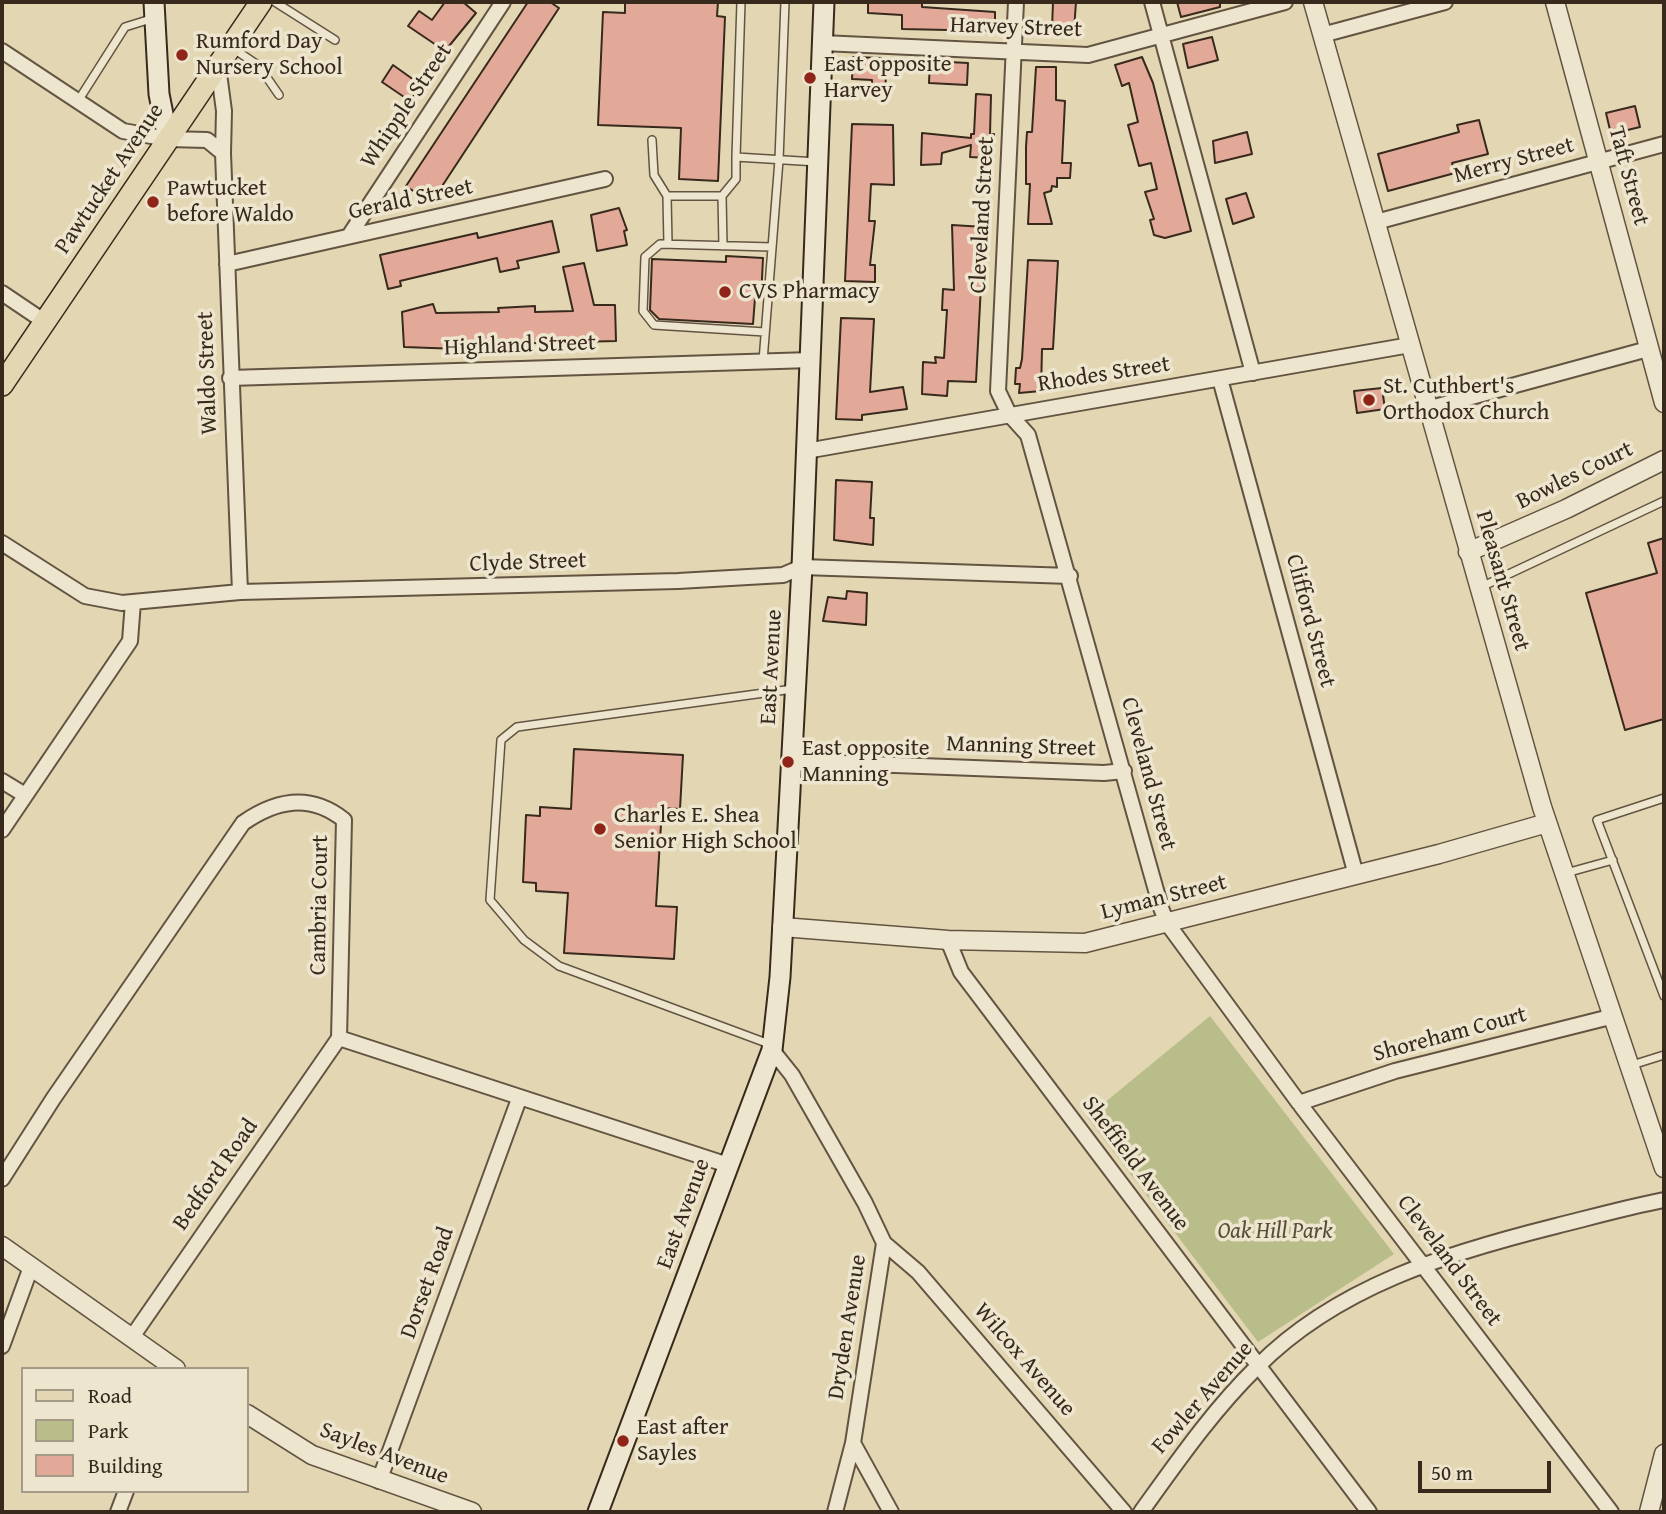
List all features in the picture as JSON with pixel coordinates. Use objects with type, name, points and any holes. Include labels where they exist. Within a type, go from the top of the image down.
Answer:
[{"type":"main road","name":"Pawtucket Avenue","points":[[2,385],[261,2]]},
{"type":"main road","name":"East Avenue","points":[[598,1512],[772,1048],[782,927],[802,567],[824,2]]},
{"type":"main road","points":[[154,10],[159,94],[168,139]]},
{"type":"street","name":"Whipple Street","points":[[349,236],[503,2]]},
{"type":"street","name":"Cleveland Street","points":[[1016,2],[998,391],[1009,414],[1028,435],[1167,923],[1299,1103],[1611,1512]]},
{"type":"street","points":[[1152,2],[1254,373]]},
{"type":"street","name":"Harvey Street","points":[[822,43],[1088,55],[1286,2]]},
{"type":"street","name":"Pleasant Street","points":[[1313,2],[1478,589],[1547,823],[1632,1065],[1664,1168]]},
{"type":"street","points":[[1322,35],[1446,2]]},
{"type":"street","name":"Taft Street","points":[[1555,2],[1664,403]]},
{"type":"street","points":[[2,51],[123,131],[168,139],[207,140],[223,153]]},
{"type":"street","name":"Waldo Street","points":[[218,66],[224,111],[230,378],[240,592]]},
{"type":"street","name":"Merry Street","points":[[1376,222],[1664,144]]},
{"type":"street","name":"Gerald Street","points":[[227,264],[605,179]]},
{"type":"street","points":[[2,293],[45,322]]},
{"type":"street","name":"Rhodes Street","points":[[806,451],[1410,345]]},
{"type":"street","points":[[1427,410],[1648,349]]},
{"type":"street","name":"Highland Street","points":[[230,378],[811,360]]},
{"type":"street","name":"Clifford Street","points":[[1220,379],[1356,875]]},
{"type":"street","name":"Bowles Court","points":[[1468,552],[1566,509],[1664,460]]},
{"type":"street","name":"Clyde Street","points":[[2,543],[85,596],[122,603],[240,592],[678,582],[783,575],[802,567],[1070,576]]},
{"type":"street","points":[[2,830],[130,641],[133,602]]},
{"type":"street","name":"Manning Street","points":[[791,761],[1104,773],[1124,771]]},
{"type":"street","points":[[2,781],[24,795]]},
{"type":"street","name":"Cambria Court","points":[[2,1179],[206,874],[243,822],[266,807],[305,802],[328,808],[344,820],[339,1038]]},
{"type":"street","name":"Lyman Street","points":[[782,927],[948,940],[1084,943],[1356,875],[1547,823]]},
{"type":"street","name":"Sheffield Avenue","points":[[948,940],[961,972],[1369,1512]]},
{"type":"street","name":"Shoreham Court","points":[[1299,1103],[1395,1071],[1614,1016]]},
{"type":"street","points":[[339,1038],[519,1099],[728,1165]]},
{"type":"street","name":"Bedford Road","points":[[132,1337],[339,1038]]},
{"type":"street","name":"Dryden Avenue","points":[[772,1048],[792,1075],[865,1203],[884,1243],[853,1443],[835,1512]]},
{"type":"street","name":"Dorset Road","points":[[379,1481],[519,1099]]},
{"type":"street","name":"Fowler Avenue","points":[[1141,1512],[1192,1442],[1257,1366],[1338,1302],[1423,1265],[1490,1242],[1664,1200]]},
{"type":"street","name":"Wilcox Avenue","points":[[884,1243],[918,1272],[1124,1512]]},
{"type":"street","points":[[2,1246],[173,1367]]},
{"type":"street","points":[[2,1346],[31,1267]]},
{"type":"street","name":"Sayles Avenue","points":[[248,1415],[312,1455],[472,1512]]},
{"type":"street","points":[[853,1443],[891,1512]]},
{"type":"street","points":[[1648,1512],[1664,1454]]},
{"type":"street","points":[[118,1512],[125,1493]]},
{"type":"lane","points":[[275,2],[335,40]]},
{"type":"lane","points":[[723,246],[722,196],[736,179],[741,2]]},
{"type":"lane","points":[[763,361],[779,160],[785,2]]},
{"type":"lane","points":[[78,101],[125,27],[154,10]]},
{"type":"lane","points":[[231,47],[259,66],[279,95]]},
{"type":"lane","points":[[652,140],[654,175],[667,195],[668,244]]},
{"type":"lane","points":[[736,158],[818,162]]},
{"type":"lane","points":[[667,195],[722,196]]},
{"type":"lane","points":[[765,332],[654,325],[643,311],[645,257],[660,244],[772,247]]},
{"type":"lane","points":[[1478,589],[1664,501]]},
{"type":"lane","points":[[772,1048],[559,966],[524,940],[490,900],[490,876],[501,740],[517,727],[795,689]]},
{"type":"lane","points":[[1664,798],[1598,820],[1664,996]]},
{"type":"lane","points":[[1565,873],[1613,860]]},
{"type":"lane","points":[[1632,1065],[1664,1055]]},
{"type":"green space","name":"Oak Hill Park","points":[[1210,1016],[1394,1254],[1258,1342],[1087,1117]]},
{"type":"building","points":[[445,2],[463,2],[476,13],[445,51],[408,26],[419,11],[432,20]]},
{"type":"building","points":[[528,2],[550,2],[559,8],[431,203],[406,186]]},
{"type":"building","points":[[625,2],[718,2],[717,16],[725,17],[718,181],[679,179],[681,128],[598,125],[603,12],[625,13]]},
{"type":"building","points":[[868,2],[922,2],[922,7],[995,12],[995,31],[902,29],[902,15],[868,13]]},
{"type":"building","points":[[1053,2],[1076,2],[1074,30],[1052,29]]},
{"type":"building","points":[[1177,2],[1220,2],[1220,7],[1181,17]]},
{"type":"building","points":[[1212,37],[1218,60],[1188,68],[1183,44]]},
{"type":"building","points":[[853,57],[882,58],[881,73],[886,73],[885,96],[872,95],[872,80],[852,79]]},
{"type":"building","points":[[1142,57],[1153,83],[1191,231],[1165,238],[1154,235],[1150,220],[1154,219],[1145,192],[1157,189],[1151,163],[1139,166],[1128,125],[1138,122],[1129,83],[1122,86],[1115,65]]},
{"type":"building","points":[[930,61],[968,63],[967,85],[929,83]]},
{"type":"building","points":[[393,65],[421,85],[410,101],[382,82]]},
{"type":"building","points":[[1036,67],[1056,67],[1056,100],[1065,101],[1062,163],[1071,163],[1070,178],[1057,178],[1057,187],[1052,186],[1051,191],[1044,193],[1052,224],[1028,224],[1030,184],[1026,184],[1026,147],[1027,132],[1032,132]]},
{"type":"building","points":[[976,94],[991,95],[990,134],[994,134],[993,152],[988,152],[988,158],[970,157],[971,145],[942,153],[941,164],[921,165],[922,133],[971,138],[971,134],[974,134]]},
{"type":"building","points":[[1635,106],[1640,127],[1611,134],[1606,113]]},
{"type":"building","points":[[1479,120],[1488,154],[1452,163],[1455,173],[1388,191],[1378,154],[1459,132],[1457,125]]},
{"type":"building","points":[[852,124],[893,125],[894,185],[871,184],[869,221],[875,221],[870,265],[875,265],[875,282],[845,281]]},
{"type":"building","points":[[1247,132],[1252,154],[1215,163],[1213,141]]},
{"type":"building","points":[[1246,193],[1254,217],[1233,224],[1226,199]]},
{"type":"building","points":[[619,208],[627,230],[624,231],[627,245],[597,251],[591,215]]},
{"type":"building","points":[[552,221],[559,252],[517,261],[519,268],[500,272],[497,258],[400,281],[401,286],[388,289],[380,255],[477,233],[478,238]]},
{"type":"building","points":[[952,225],[984,227],[976,382],[948,381],[947,396],[922,394],[923,362],[936,363],[935,357],[944,358],[947,310],[942,310],[943,289],[954,290]]},
{"type":"building","points":[[726,256],[763,258],[761,298],[755,298],[753,324],[659,319],[650,310],[652,259],[726,262]]},
{"type":"building","points":[[1028,260],[1058,261],[1053,349],[1042,349],[1041,391],[1019,393],[1020,384],[1015,384],[1016,368],[1020,368],[1022,359]]},
{"type":"building","points":[[584,263],[594,305],[615,305],[616,341],[459,345],[459,349],[404,347],[402,312],[433,304],[436,313],[499,312],[498,308],[535,306],[535,312],[573,311],[563,267]]},
{"type":"building","points":[[841,318],[874,319],[870,392],[903,387],[907,409],[862,415],[862,420],[836,419]]},
{"type":"building","name":"St. Cuthbert's Orthodox Church","points":[[1382,388],[1385,409],[1357,413],[1354,391]]},
{"type":"building","points":[[836,480],[872,482],[870,518],[874,518],[873,545],[834,540]]},
{"type":"building","points":[[1664,538],[1664,719],[1625,730],[1586,593],[1657,573],[1648,543]]},
{"type":"building","points":[[847,591],[867,593],[866,625],[823,621],[828,597],[846,599]]},
{"type":"building","points":[[574,749],[683,755],[680,809],[662,808],[656,906],[677,907],[674,959],[564,953],[568,893],[536,891],[536,883],[523,882],[526,815],[540,816],[540,807],[571,809]]},
{"type":"place","name":"Rumford Day Nursery School","points":[[182,55]]},
{"type":"place","name":"East opposite Harvey","points":[[810,78]]},
{"type":"place","name":"Pawtucket before Waldo","points":[[153,202]]},
{"type":"place","name":"CVS Pharmacy","points":[[725,292]]},
{"type":"place","name":"St. Cuthbert's Orthodox Church","points":[[1369,400]]},
{"type":"place","name":"East opposite Manning","points":[[788,762]]},
{"type":"place","name":"Charles E. Shea Senior High School","points":[[600,829]]},
{"type":"place","name":"East after Sayles","points":[[623,1441]]}]
